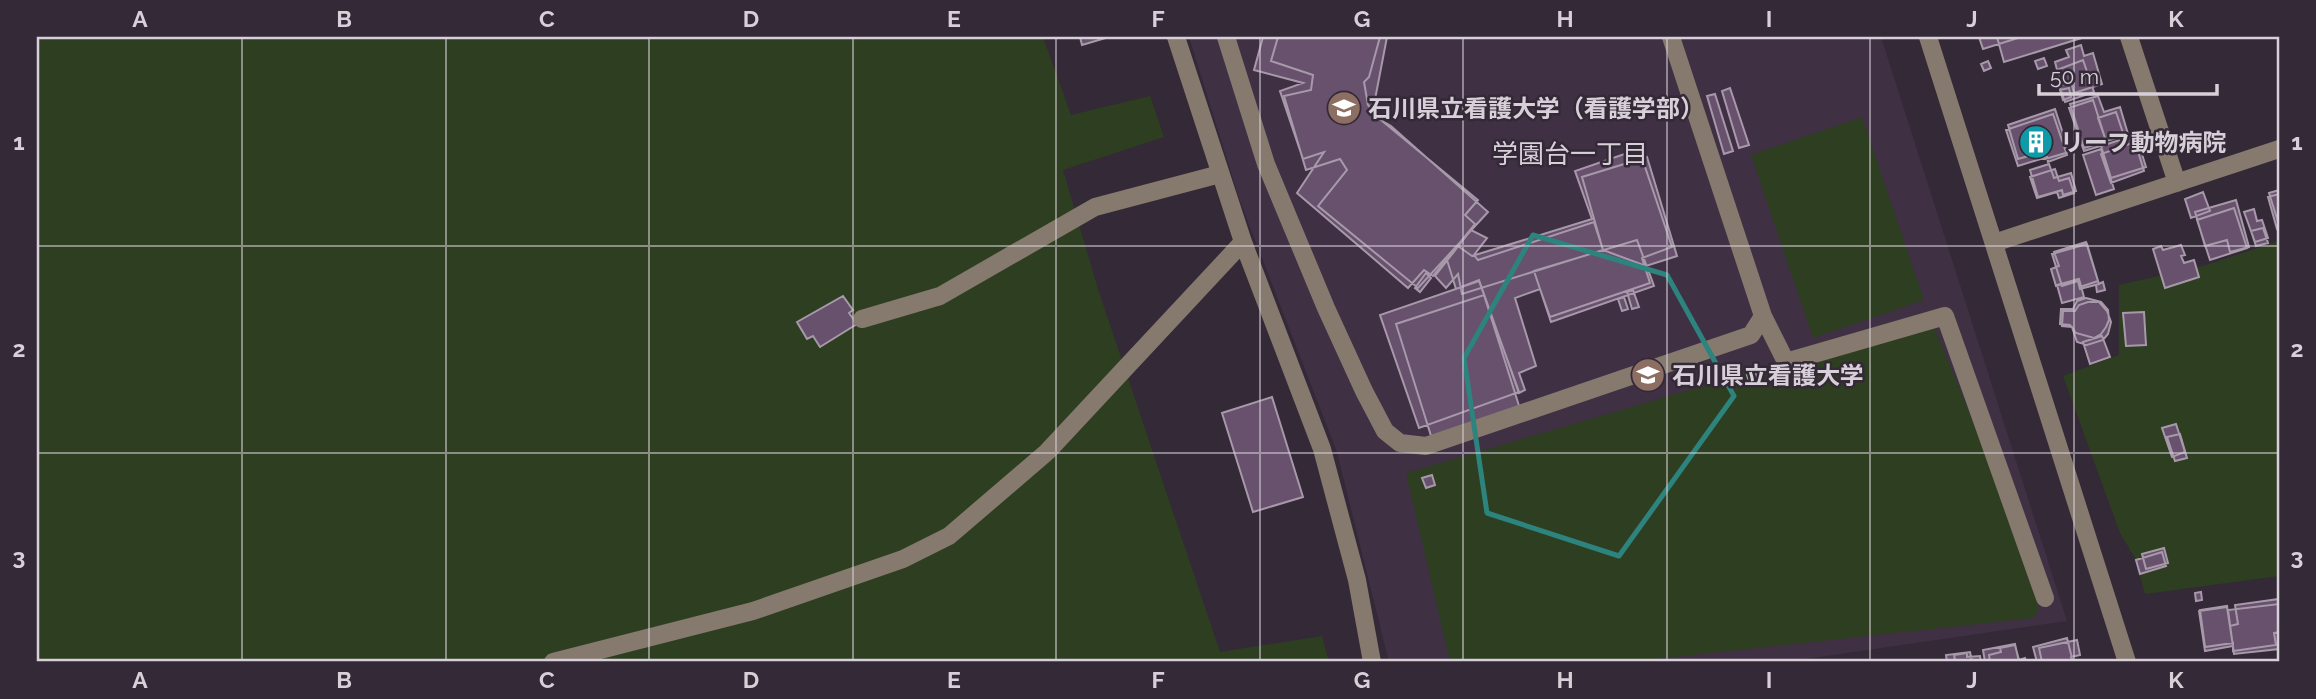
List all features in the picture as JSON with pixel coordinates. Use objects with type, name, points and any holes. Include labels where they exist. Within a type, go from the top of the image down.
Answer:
[{"type":"street","points":[[1176,37],[1243,242],[1322,449],[1357,580],[1372,662]]},
{"type":"street","points":[[1226,37],[1266,164],[1326,308],[1385,431],[1400,443],[1426,446],[1751,335],[1763,316]]},
{"type":"street","points":[[1671,37],[1763,316],[1786,362],[1945,316],[2045,598]]},
{"type":"street","points":[[1928,37],[2127,662]]},
{"type":"street","points":[[2129,37],[2176,183]]},
{"type":"street","points":[[1994,243],[2279,149]]},
{"type":"street","points":[[862,319],[940,296],[1095,207],[1220,174]]},
{"type":"street","points":[[553,662],[753,611],[903,559],[948,536],[974,517],[1047,452],[1243,242]]},
{"type":"highlighted area","points":[[1533,235],[1667,275],[1734,396],[1619,556],[1487,513],[1464,358]]},
{"type":"shaded area","name":"石川県立看護大学","points":[[1189,37],[1881,37],[2067,621],[1785,662],[1389,662],[1337,452],[1240,201]]},
{"type":"green space","points":[[37,37],[1043,37],[1071,115],[1150,96],[1164,137],[1063,170],[1098,289],[1220,652],[1322,636],[1329,662],[37,662]]},
{"type":"green space","points":[[1862,117],[1924,300],[1813,338],[1751,155]]},
{"type":"green space","points":[[2279,241],[2279,576],[2145,594],[2136,560],[2120,533],[2063,376],[2119,355],[2119,285],[2203,266]]},
{"type":"green space","points":[[1931,319],[1993,471],[2039,609],[2033,618],[1627,662],[1450,662],[1406,473]]},
{"type":"building","points":[[1080,37],[1109,37],[1082,45]]},
{"type":"building","points":[[1263,37],[1380,37],[1369,77],[1364,82],[1368,105],[1381,120],[1478,200],[1465,215],[1475,224],[1433,276],[1424,270],[1408,288],[1297,193],[1324,152],[1303,159],[1280,91],[1303,83],[1254,70]]},
{"type":"building","points":[[1278,37],[1387,37],[1372,115],[1391,126],[1488,212],[1418,288],[1318,206],[1347,170],[1340,159],[1306,170],[1284,96],[1311,90],[1313,75],[1271,61]]},
{"type":"building","points":[[1979,37],[2021,37],[1983,49]]},
{"type":"building","points":[[1997,37],[2085,37],[2004,62]]},
{"type":"building","points":[[2081,45],[2084,56],[2093,53],[2102,84],[2074,93],[2071,82],[2061,85],[2055,62],[2069,57],[2066,50]]},
{"type":"building","points":[[2044,58],[2047,66],[2038,69],[2035,61]]},
{"type":"building","points":[[2083,60],[2094,92],[2065,102],[2054,71]]},
{"type":"building","points":[[1988,61],[1991,68],[1984,71],[1981,64]]},
{"type":"building","points":[[1730,88],[1749,145],[1739,148],[1722,91]]},
{"type":"building","points":[[2069,88],[2071,97],[2063,100],[2060,90]]},
{"type":"building","points":[[1715,94],[1733,151],[1724,154],[1707,96]]},
{"type":"building","points":[[2098,96],[2104,112],[2120,107],[2128,134],[2084,148],[2070,104]]},
{"type":"building","points":[[2093,100],[2107,144],[2084,151],[2069,108]]},
{"type":"building","name":"リーフ動物病院","points":[[2055,109],[2069,152],[2045,159],[2042,152],[2018,159],[2008,125]]},
{"type":"building","points":[[2116,112],[2124,136],[2106,141],[2098,118]]},
{"type":"building","name":"リーフ動物病院","points":[[2053,114],[2067,155],[2048,162],[2047,157],[2018,166],[2006,130]]},
{"type":"building","points":[[2136,135],[2146,167],[2111,178],[2101,146]]},
{"type":"building","points":[[2135,142],[2144,171],[2111,183],[2101,154]]},
{"type":"building","points":[[1639,149],[1672,247],[1642,258],[1650,283],[1550,317],[1540,289],[1515,298],[1536,366],[1519,373],[1525,390],[1519,393],[1479,280],[1456,289],[1447,260],[1458,246],[1472,256],[1592,219],[1575,171]]},
{"type":"building","points":[[2101,149],[2114,189],[2096,195],[2083,155]]},
{"type":"building","points":[[1647,157],[1677,256],[1646,266],[1603,250],[1582,177]]},
{"type":"building","points":[[2049,164],[2054,178],[2071,173],[2076,191],[2063,195],[2062,190],[2038,197],[2030,170]]},
{"type":"building","points":[[2055,169],[2059,181],[2069,178],[2074,193],[2059,198],[2057,192],[2037,198],[2030,177]]},
{"type":"building","points":[[2279,190],[2279,225],[2269,193]]},
{"type":"building","points":[[2203,192],[2210,211],[2191,218],[2185,199]]},
{"type":"building","points":[[2279,194],[2279,228],[2277,229],[2268,197]]},
{"type":"building","points":[[2236,200],[2249,247],[2230,252],[2227,240],[2205,246],[2195,212]]},
{"type":"building","points":[[2234,208],[2247,248],[2210,260],[2197,220]]},
{"type":"building","points":[[2254,209],[2257,221],[2262,220],[2268,238],[2255,242],[2244,212]]},
{"type":"building","points":[[1594,222],[1603,250],[1462,294],[1458,274],[1446,288],[1435,276],[1471,230],[1487,238],[1474,255],[1478,260]]},
{"type":"building","points":[[2263,228],[2268,243],[2256,246],[2251,231]]},
{"type":"building","points":[[1637,240],[1654,286],[1551,322],[1534,271]]},
{"type":"building","points":[[2086,242],[2098,281],[2080,287],[2078,279],[2056,286],[2051,269],[2059,266],[2054,252]]},
{"type":"building","points":[[2087,244],[2099,284],[2080,289],[2078,281],[2062,286],[2052,254]]},
{"type":"building","points":[[2181,245],[2185,255],[2181,256],[2184,263],[2194,260],[2199,277],[2165,288],[2153,249],[2161,246],[2163,250]]},
{"type":"building","points":[[1426,273],[1431,278],[1420,292],[1415,288]]},
{"type":"building","points":[[2079,279],[2084,297],[2062,303],[2057,285]]},
{"type":"building","points":[[1479,281],[1519,392],[1419,428],[1380,315]]},
{"type":"building","points":[[2103,282],[2105,290],[2097,292],[2096,285]]},
{"type":"building","points":[[1633,290],[1639,307],[1632,309],[1627,292]]},
{"type":"building","points":[[1484,295],[1521,412],[1432,439],[1396,324]]},
{"type":"building","points":[[843,296],[853,310],[849,313],[857,324],[820,347],[813,336],[807,339],[797,322]]},
{"type":"building","points":[[1624,297],[1628,309],[1622,311],[1618,299]]},
{"type":"building","points":[[2086,298],[2101,302],[2108,310],[2109,320],[2106,327],[2094,338],[2076,333],[2070,325],[2060,324],[2061,309],[2073,309],[2077,301]]},
{"type":"building","points":[[2099,302],[2107,311],[2111,322],[2108,334],[2103,340],[2087,345],[2077,342],[2072,327],[2062,326],[2063,311],[2075,311],[2079,305]]},
{"type":"building","points":[[2144,312],[2146,345],[2126,346],[2123,313]]},
{"type":"building","points":[[2102,336],[2110,357],[2090,364],[2083,342]]},
{"type":"building","points":[[1755,372],[1759,382],[1750,385],[1747,375]]},
{"type":"building","points":[[1272,397],[1303,497],[1253,512],[1222,413]]},
{"type":"building","points":[[2176,424],[2185,452],[2172,457],[2162,428]]},
{"type":"building","points":[[2180,434],[2187,458],[2175,461],[2167,437]]},
{"type":"building","points":[[1432,475],[1435,485],[1426,488],[1422,478]]},
{"type":"building","points":[[2164,548],[2168,563],[2146,569],[2142,554]]},
{"type":"building","points":[[2162,552],[2166,566],[2140,574],[2136,560]]},
{"type":"building","points":[[2201,592],[2202,600],[2196,601],[2195,593]]},
{"type":"building","points":[[2279,599],[2279,632],[2274,633],[2276,645],[2233,651],[2233,643],[2205,647],[2200,610],[2227,606],[2230,626],[2238,624],[2235,605]]},
{"type":"building","points":[[2279,604],[2279,649],[2234,654],[2228,610]]},
{"type":"building","points":[[2227,607],[2233,646],[2205,651],[2199,611]]},
{"type":"building","points":[[2067,638],[2073,662],[2037,662],[2033,647]]},
{"type":"building","points":[[2077,640],[2080,655],[2071,657],[2073,662],[2042,662],[2039,648]]},
{"type":"building","points":[[2015,644],[2019,662],[1985,662],[1983,650]]},
{"type":"building","points":[[2015,645],[2019,660],[2025,658],[2026,662],[1990,662],[1989,655],[2001,652],[2000,648]]},
{"type":"building","points":[[1970,652],[1972,662],[1947,662],[1946,655]]},
{"type":"building","points":[[1967,653],[1967,657],[1980,656],[1981,662],[1945,662],[1955,660],[1954,655]]},
{"type":"place","name":"石川県立看護大学（看護学部）","points":[[1344,108]]},
{"type":"place","name":"リーフ動物病院","points":[[2036,142]]},
{"type":"place","name":"石川県立看護大学","points":[[1648,375]]},
{"type":"district","name":"学園台一丁目","points":[[1570,154]]}]
